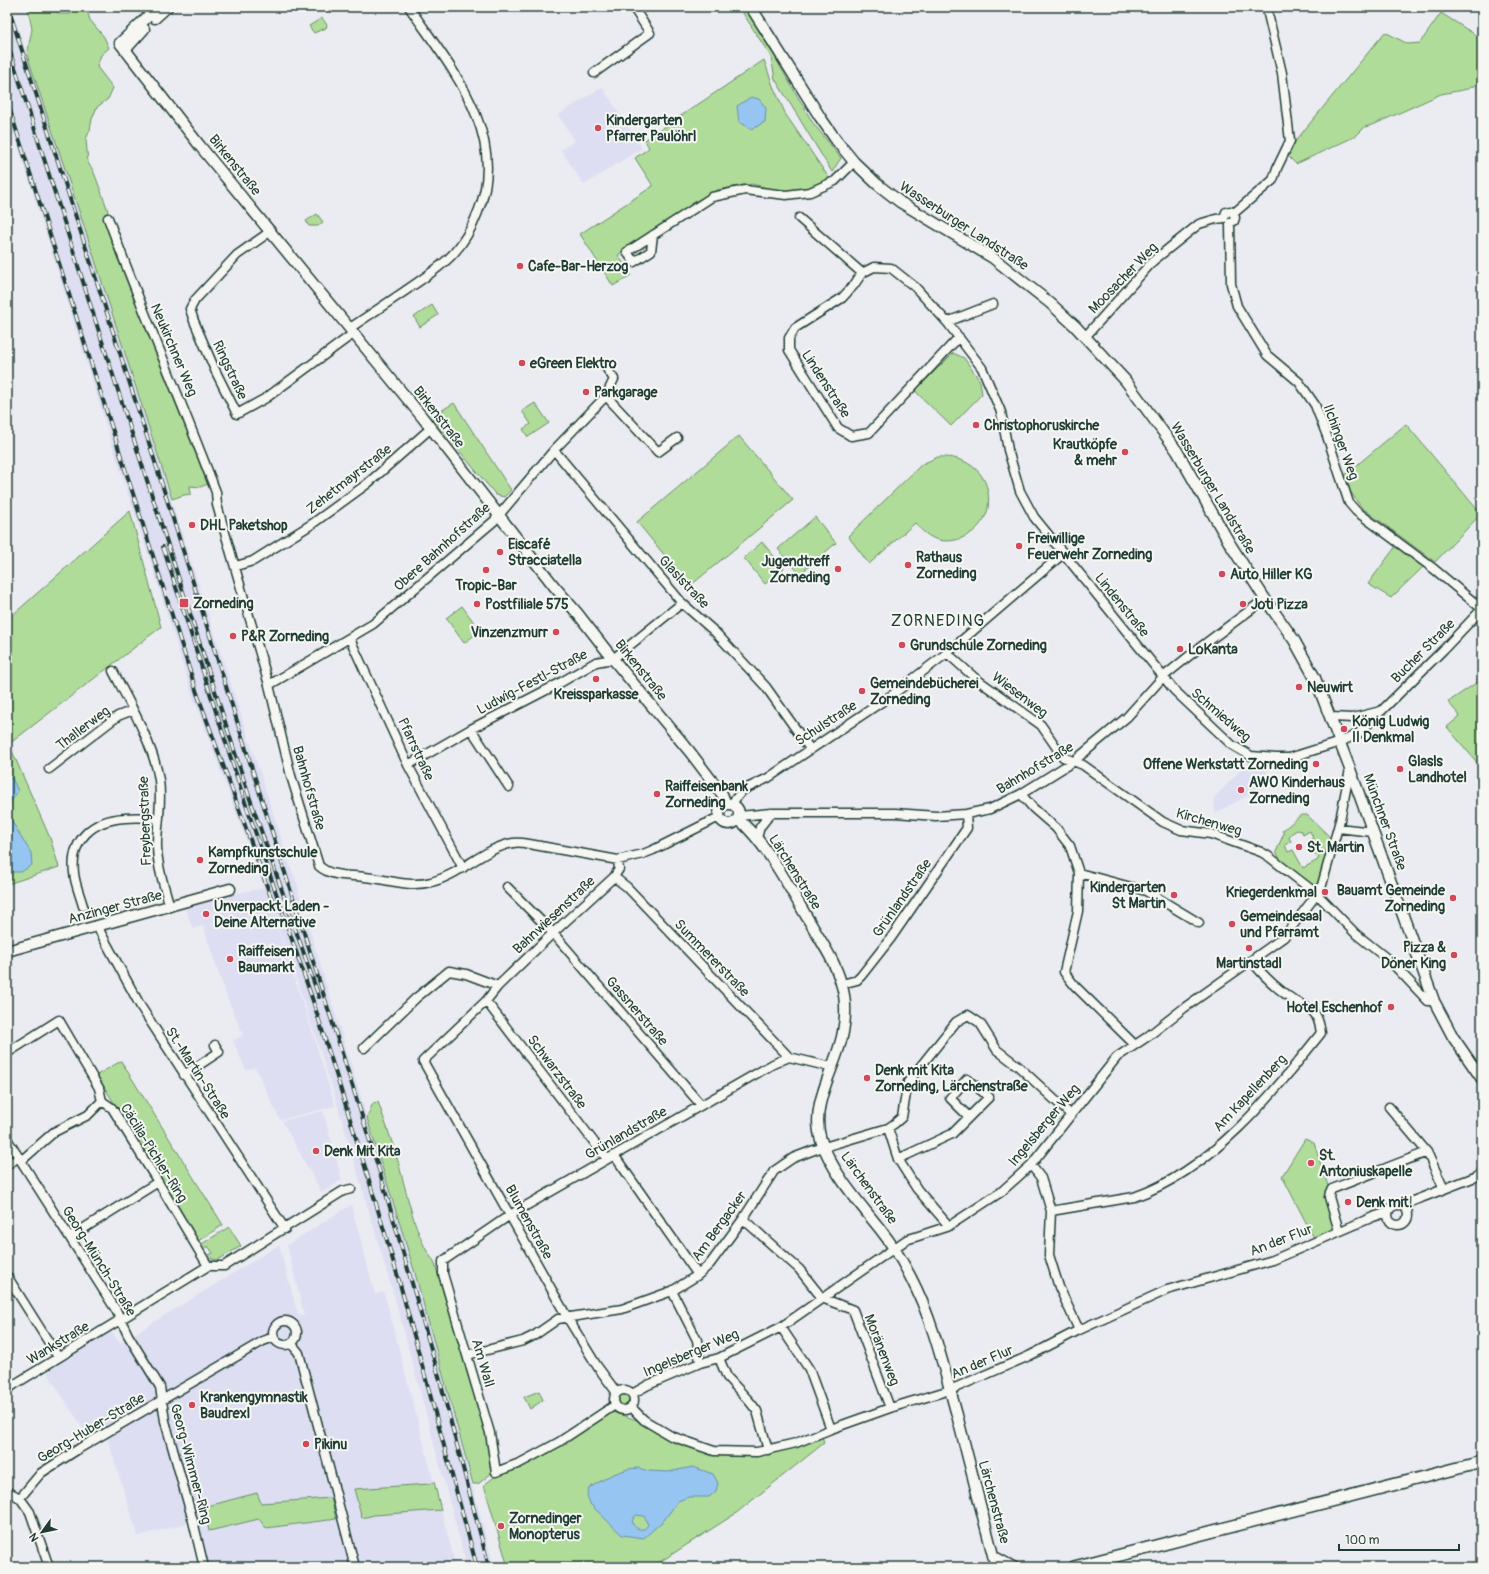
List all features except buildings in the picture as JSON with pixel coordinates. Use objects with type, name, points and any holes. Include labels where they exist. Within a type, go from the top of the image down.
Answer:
[{"type":"main road","points":[[1074,1567],[1482,1462]]},
{"type":"street","points":[[122,47],[158,7]]},
{"type":"street","points":[[122,47],[136,37],[168,7]]},
{"type":"street","points":[[352,331],[432,272],[453,254],[470,232],[483,202],[486,186],[487,163],[484,136],[479,118],[459,80],[409,7]]},
{"type":"street","points":[[594,73],[650,33],[633,7]]},
{"type":"street","name":"Wasserburger Landstraße","points":[[751,7],[820,117],[854,162],[877,184],[900,202],[993,258],[1041,295],[1085,337],[1125,380],[1178,451],[1210,510],[1265,600]]},
{"type":"street","name":"Ilchinger Weg","points":[[1267,10],[1282,73],[1290,141],[1273,180],[1234,213],[1235,220],[1227,221],[1231,284],[1237,306],[1267,355],[1299,382],[1316,405],[1349,503],[1356,511],[1434,569],[1482,609]]},
{"type":"street","name":"Birkenstraße","points":[[122,47],[200,146],[431,428],[554,586],[690,752],[728,804]]},
{"type":"street","points":[[653,235],[712,197],[745,190],[786,196],[810,192],[835,181],[854,162]]},
{"type":"street","name":"Neukirchner Weg","points":[[108,218],[136,293],[216,492]]},
{"type":"street","points":[[800,218],[862,273]]},
{"type":"street","name":"Moosacher Weg","points":[[1085,337],[1153,261],[1199,224],[1216,219],[1227,221]]},
{"type":"street","name":"Ringstraße","points":[[270,231],[237,255],[195,300],[190,309],[215,370],[237,414],[266,398],[352,331]]},
{"type":"street","name":"Lindenstraße","points":[[959,337],[869,432],[851,436],[838,428],[788,350],[789,338],[795,328],[844,296],[862,273],[874,267],[891,268],[914,287],[947,322],[959,337],[982,368],[1001,412],[1008,450],[1020,491],[1034,517],[1163,677]]},
{"type":"street","points":[[947,322],[993,304]]},
{"type":"street","name":"Obere Bahnhofstraße","points":[[269,685],[350,639],[387,613],[494,521],[554,450],[606,396],[614,379],[605,366]]},
{"type":"street","points":[[606,396],[658,452],[677,438]]},
{"type":"street","name":"Zehetmayrstraße","points":[[236,566],[253,561],[312,524],[367,484],[431,428]]},
{"type":"street","name":"Glaslstraße","points":[[554,450],[682,603],[715,632],[766,687],[810,749]]},
{"type":"street","name":"Bahnhofstraße","points":[[216,492],[218,505],[269,685],[291,776],[319,866],[328,872],[369,877],[405,884],[431,883],[463,868],[488,853],[514,843],[529,844],[618,860],[643,854],[714,819],[721,819]]},
{"type":"street","name":"Schulstraße","points":[[728,804],[743,790],[768,778],[892,695],[947,653],[1064,553]]},
{"type":"street","name":"Bahnhofstraße","points":[[738,818],[771,813],[895,813],[936,816],[966,814],[990,809],[1022,794],[1074,761],[1127,717],[1163,677],[1194,652],[1265,600]]},
{"type":"street","name":"Münchner Straße","points":[[1265,600],[1294,640],[1315,678],[1331,717],[1434,1001],[1452,1037],[1482,1079]]},
{"type":"street","name":"Ludwig-Festl-Straße","points":[[408,765],[471,729],[558,684],[596,662],[613,659],[682,603]]},
{"type":"street","name":"Bucher Straße","points":[[1340,742],[1358,734],[1444,650],[1482,609]]},
{"type":"street","name":"Pfarrstraße","points":[[350,639],[408,765],[463,868]]},
{"type":"street","name":"Wiesenweg","points":[[947,653],[975,678],[1041,725],[1063,756],[1074,761]]},
{"type":"street","name":"Freybergstraße","points":[[113,671],[147,742],[159,780],[160,797],[157,842],[158,860],[170,907]]},
{"type":"street","name":"Schmiedweg","points":[[1163,677],[1174,690],[1232,745],[1251,756],[1289,758],[1340,742]]},
{"type":"street","name":"Thallerweg","points":[[49,768],[110,722],[124,713],[133,710]]},
{"type":"street","points":[[1331,717],[1353,718],[1382,711]]},
{"type":"street","name":"Ludwig-Festl-Straße","points":[[471,729],[509,788]]},
{"type":"street","name":"Kirchenweg","points":[[1074,761],[1083,765],[1163,822],[1181,830],[1211,834],[1261,852],[1317,894],[1356,934],[1390,961],[1428,1001],[1434,1001]]},
{"type":"street","name":"Ingelsberger Weg","points":[[632,1394],[648,1385],[700,1363],[719,1358],[781,1327],[906,1240],[949,1226],[1001,1192],[1031,1165],[1116,1057],[1147,1037],[1184,1008],[1284,937],[1317,894],[1326,873],[1338,828],[1350,769]]},
{"type":"street","points":[[1022,794],[1033,808],[1056,828],[1070,846],[1080,873],[1078,911],[1064,972],[1075,986],[1135,1044]]},
{"type":"street","points":[[728,804],[736,808],[738,818],[733,824],[724,822],[719,814],[720,809],[728,804]]},
{"type":"street","points":[[757,838],[760,828],[771,813]]},
{"type":"street","name":"Grünlandstraße","points":[[842,984],[857,980],[891,938],[967,828],[966,814]]},
{"type":"street","points":[[83,906],[74,874],[74,858],[78,842],[89,831],[101,823],[126,818],[159,818]]},
{"type":"street","name":"Lärchenstraße","points":[[738,818],[757,838],[792,892],[831,958],[842,984],[845,1019],[840,1047],[822,1098],[819,1117],[820,1138],[831,1162],[845,1184],[894,1248],[922,1300],[950,1390],[996,1567]]},
{"type":"street","points":[[1338,828],[1373,832]]},
{"type":"street","name":"Bahnwiesenstraße","points":[[423,1061],[486,1001],[498,986],[553,933],[614,877],[619,869],[618,860]]},
{"type":"street","points":[[1080,873],[1146,891],[1199,923]]},
{"type":"street","name":"Summererstraße","points":[[614,877],[627,888],[789,1057]]},
{"type":"street","name":"Gassnerstraße","points":[[506,887],[553,933],[701,1105]]},
{"type":"street","name":"Anzinger Straße","points":[[7,951],[170,907],[230,889]]},
{"type":"street","name":"St.-Martin-Straße","points":[[97,926],[141,1007],[285,1229]]},
{"type":"street","name":"Am Kapellenberg","points":[[1051,1211],[1134,1197],[1146,1193],[1168,1181],[1196,1163],[1225,1140],[1247,1119],[1321,1033],[1319,1020],[1308,1007],[1289,998],[1263,976],[1252,961]]},
{"type":"street","points":[[364,1048],[416,998],[448,971],[466,974],[498,986]]},
{"type":"street","name":"Schwarzstraße","points":[[486,1001],[611,1157],[698,1275]]},
{"type":"street","points":[[949,1226],[917,1188],[898,1159],[888,1128],[902,1117],[908,1082],[956,1022],[968,1015],[980,1023],[997,1050],[1018,1066],[1070,1114]]},
{"type":"street","name":"Cäcilia-Pichler-Ring","points":[[7,1053],[59,1020],[99,1088],[102,1101],[112,1108],[208,1266]]},
{"type":"street","points":[[184,1075],[219,1052],[215,1045]]},
{"type":"street","points":[[789,1057],[832,1068]]},
{"type":"street","name":"Grünlandstraße","points":[[443,1261],[510,1215],[773,1064],[789,1057]]},
{"type":"street","name":"Blumenstraße","points":[[423,1061],[567,1317],[617,1393]]},
{"type":"street","points":[[898,1159],[952,1134],[969,1117],[988,1097],[967,1079],[950,1098],[969,1117]]},
{"type":"street","points":[[7,1165],[20,1159],[54,1132],[88,1115],[102,1101]]},
{"type":"street","points":[[1389,1107],[1427,1152],[1444,1190]]},
{"type":"street","name":"Am Bergacker","points":[[467,1355],[523,1341],[535,1335],[558,1319],[580,1317],[622,1309],[672,1291],[698,1275],[710,1264],[743,1218],[774,1170],[793,1158],[824,1146],[888,1128]]},
{"type":"street","name":"Georg-Münch-Straße","points":[[7,1139],[122,1319],[129,1337],[160,1387],[161,1401]]},
{"type":"street","points":[[1339,1232],[1329,1197],[1332,1189],[1427,1152]]},
{"type":"street","points":[[1031,1165],[1041,1178],[1051,1211],[1049,1255],[1059,1287],[1079,1330]]},
{"type":"street","name":"An der Flur","points":[[631,1407],[644,1420],[671,1436],[714,1451],[757,1452],[796,1443],[890,1408],[950,1390],[1029,1356],[1079,1330],[1167,1290],[1273,1260],[1388,1212],[1395,1206],[1404,1207],[1413,1201],[1444,1190],[1482,1173]]},
{"type":"street","points":[[70,1237],[158,1182]]},
{"type":"street","points":[[122,1319],[208,1266],[224,1266],[285,1229],[343,1191],[350,1189]]},
{"type":"street","points":[[1388,1212],[1391,1223],[1394,1225],[1402,1225],[1408,1218],[1408,1212],[1404,1207]]},
{"type":"street","points":[[743,1218],[799,1269],[822,1298]]},
{"type":"street","name":"Am Wall","points":[[443,1261],[443,1274],[490,1434],[496,1472],[520,1463],[559,1442],[615,1405]]},
{"type":"street","points":[[7,1276],[58,1358]]},
{"type":"street","points":[[672,1291],[697,1340],[700,1363]]},
{"type":"street","name":"Moränenweg","points":[[822,1298],[853,1310],[890,1408]]},
{"type":"street","name":"Wankstraße","points":[[7,1389],[122,1319]]},
{"type":"street","points":[[287,1321],[295,1325],[297,1332],[295,1340],[291,1344],[280,1344],[274,1337],[273,1331],[279,1322],[287,1321]]},
{"type":"street","points":[[781,1327],[809,1369],[831,1429]]},
{"type":"street","name":"Georg-Wimmer-Ring","points":[[204,1567],[161,1401],[262,1341],[274,1337]]},
{"type":"street","points":[[291,1344],[299,1354],[355,1567]]},
{"type":"street","points":[[719,1358],[727,1377],[757,1411],[768,1450]]},
{"type":"street","points":[[626,1391],[632,1394],[634,1402],[631,1407],[622,1410],[615,1405],[614,1399],[617,1393],[626,1391]]},
{"type":"street","name":"Georg-Huber-Straße","points":[[20,1498],[41,1473],[80,1448],[161,1401]]},
{"type":"street","points":[[7,1491],[20,1498],[30,1512],[49,1567]]},
{"type":"street","points":[[993,1555],[1015,1567]]},
{"type":"shaded area","points":[[7,7],[11,7],[83,223],[180,528],[299,889],[298,892],[415,1273],[494,1567],[467,1567],[399,1313],[334,1093],[297,981],[271,909],[312,1031],[335,1106],[280,1120],[255,1067],[246,1070],[233,1041],[243,1035],[227,997],[203,926],[193,929],[185,908],[234,894],[264,888],[192,694],[7,110]]},
{"type":"shaded area","name":"Kindergarten Pfarrer Paulöhrl","points":[[602,87],[642,148],[584,185],[561,150],[575,141],[558,115]]},
{"type":"shaded area","name":"AWO Kinderhaus Zorneding","points":[[1251,759],[1260,762],[1276,781],[1215,813],[1214,798]]},
{"type":"shaded area","name":"Denk Mit Kita","points":[[323,1111],[342,1180],[322,1193],[282,1121]]},
{"type":"shaded area","points":[[351,1205],[375,1294],[384,1292],[456,1567],[207,1567],[196,1521],[138,1536],[108,1440],[84,1430],[47,1372],[110,1330],[120,1343],[279,1245],[298,1315],[304,1314],[287,1245]]},
{"type":"green space","points":[[29,7],[49,7],[60,14],[71,14],[71,7],[86,7],[90,20],[104,37],[109,48],[101,55],[97,67],[113,88],[108,99],[97,107],[92,119],[90,130],[86,139],[88,163],[93,170],[108,211],[105,222],[117,257],[183,416],[208,484],[200,487],[190,486],[191,494],[172,499],[27,55],[32,29],[28,9]]},
{"type":"green space","points":[[739,7],[744,7],[813,123],[841,158],[832,172],[775,79],[771,57]]},
{"type":"green space","points":[[1441,13],[1482,39],[1482,81],[1468,89],[1441,94],[1375,124],[1365,127],[1356,136],[1296,164],[1288,156],[1293,144],[1385,32],[1408,44],[1420,43]]},
{"type":"green space","points":[[322,18],[327,25],[326,28],[314,33],[309,26]]},
{"type":"green space","points":[[764,60],[773,86],[786,115],[829,178],[810,187],[783,192],[752,184],[717,190],[697,201],[618,255],[631,275],[613,286],[580,234],[653,186],[635,158],[649,148],[645,140]]},
{"type":"green space","points":[[317,214],[323,222],[318,226],[309,226],[306,221]]},
{"type":"green space","points":[[432,305],[438,315],[420,327],[414,317]]},
{"type":"green space","points":[[953,353],[964,358],[980,381],[982,394],[951,426],[915,391]]},
{"type":"green space","points":[[454,403],[511,490],[504,497],[496,495],[431,417]]},
{"type":"green space","points":[[535,403],[549,423],[528,437],[523,429],[531,424],[522,411]]},
{"type":"green space","points":[[1406,424],[1481,514],[1435,562],[1361,507],[1350,491],[1345,475]]},
{"type":"green space","points":[[739,436],[793,500],[690,586],[637,522]]},
{"type":"green space","points":[[938,457],[959,459],[976,469],[982,477],[987,486],[989,496],[986,516],[982,523],[963,538],[947,541],[929,536],[915,523],[869,564],[848,536],[922,464]]},
{"type":"green space","points":[[130,511],[161,627],[9,744],[50,838],[59,867],[8,884],[7,620]]},
{"type":"green space","points":[[815,517],[836,543],[800,574],[778,549]]},
{"type":"green space","points":[[762,542],[784,568],[765,584],[744,558]]},
{"type":"green space","points":[[1396,546],[1424,566],[1391,598],[1368,584]]},
{"type":"green space","points":[[462,606],[480,631],[464,643],[446,618]]},
{"type":"green space","points":[[1482,679],[1482,765],[1480,766],[1447,727],[1460,716],[1448,702]]},
{"type":"green space","points":[[1301,815],[1307,815],[1332,839],[1319,882],[1316,886],[1312,887],[1284,866],[1276,852],[1284,833],[1282,831]],"holes":[[[1297,830],[1302,831],[1303,835],[1310,831],[1313,838],[1308,841],[1316,856],[1318,855],[1319,857],[1318,860],[1303,868],[1293,850],[1288,852],[1285,845],[1291,841],[1289,838],[1292,833]]]},
{"type":"green space","points":[[121,1061],[223,1225],[198,1241],[97,1075]]},
{"type":"green space","points":[[378,1102],[397,1158],[416,1227],[422,1241],[434,1261],[486,1436],[493,1472],[478,1484],[473,1484],[415,1273],[367,1118],[373,1103]]},
{"type":"green space","points":[[1305,1139],[1314,1143],[1329,1189],[1325,1191],[1336,1229],[1314,1238],[1282,1176]]},
{"type":"green space","points":[[229,1227],[241,1246],[218,1260],[212,1259],[209,1255],[213,1253],[208,1246],[205,1248],[202,1244]]},
{"type":"green space","points":[[539,1391],[543,1400],[530,1409],[524,1397]]},
{"type":"green space","points":[[624,1394],[628,1396],[630,1400],[628,1404],[624,1406],[620,1404],[618,1400],[620,1396]]},
{"type":"green space","points":[[612,1412],[643,1422],[707,1452],[728,1456],[751,1456],[822,1436],[824,1443],[735,1514],[652,1567],[508,1567],[484,1485],[497,1475]]},
{"type":"green space","points":[[434,1482],[441,1510],[374,1515],[362,1518],[354,1489],[429,1484]]},
{"type":"green space","points":[[257,1493],[261,1503],[331,1498],[336,1519],[266,1528],[259,1519],[209,1531],[204,1507]]},
{"type":"water","points":[[751,97],[759,99],[766,108],[765,122],[752,129],[739,122],[737,106]]},
{"type":"water","points":[[12,778],[18,791],[8,806],[11,820],[31,853],[32,865],[21,872],[13,872],[7,864],[7,780]]},
{"type":"water","points":[[693,1467],[713,1474],[718,1483],[716,1491],[709,1497],[689,1497],[678,1501],[665,1519],[644,1538],[622,1535],[590,1504],[587,1495],[589,1488],[611,1475],[628,1469],[638,1468],[649,1471],[668,1472]],"holes":[[[636,1515],[644,1516],[648,1525],[644,1529],[635,1527],[633,1521]]]},
{"type":"railway","points":[[8,7],[149,443],[380,1173],[438,1373],[489,1567]]},
{"type":"railway","points":[[7,42],[249,796],[319,997]]},
{"type":"railway","points":[[7,101],[197,693],[272,900]]},
{"type":"railway","points":[[163,547],[245,802],[313,1001],[366,1170],[400,1284],[477,1567]]},
{"type":"place","name":"Kindergarten Pfarrer Paulöhrl","points":[[598,128]]},
{"type":"place","name":"Cafe-Bar-Herzog","points":[[520,266]]},
{"type":"place","name":"eGreen Elektro","points":[[522,363]]},
{"type":"place","name":"Parkgarage","points":[[586,392]]},
{"type":"place","name":"Christophoruskirche","points":[[976,425]]},
{"type":"place","name":"Krautköpfe & mehr","points":[[1125,452]]},
{"type":"place","name":"DHL Paketshop","points":[[192,525]]},
{"type":"place","name":"Freiwillige Feuerwehr Zorneding","points":[[1019,546]]},
{"type":"place","name":"Eiscafé Stracciatella","points":[[500,552]]},
{"type":"place","name":"Rathaus Zorneding","points":[[908,565]]},
{"type":"place","name":"Jugendtreff Zorneding","points":[[838,569]]},
{"type":"place","name":"Tropic-Bar","points":[[486,570]]},
{"type":"place","name":"Auto Hiller KG","points":[[1222,574]]},
{"type":"place","name":"Zorneding","points":[[184,603]]},
{"type":"place","name":"Postfiliale 575","points":[[477,604]]},
{"type":"place","name":"Joti Pizza","points":[[1243,604]]},
{"type":"place","name":"Vinzenzmurr","points":[[556,632]]},
{"type":"place","name":"P&R Zorneding","points":[[233,636]]},
{"type":"place","name":"Grundschule Zorneding","points":[[902,645]]},
{"type":"place","name":"LoKanta","points":[[1180,649]]},
{"type":"place","name":"Kreissparkasse","points":[[596,679]]},
{"type":"place","name":"Neuwirt","points":[[1299,687]]},
{"type":"place","name":"Gemeindebücherei Zorneding","points":[[862,691]]},
{"type":"place","name":"König Ludwig II Denkmal","points":[[1344,729]]},
{"type":"place","name":"Offene Werkstatt Zorneding","points":[[1316,764]]},
{"type":"place","name":"Glasls Landhotel","points":[[1400,769]]},
{"type":"place","name":"AWO Kinderhaus Zorneding","points":[[1241,790]]},
{"type":"place","name":"Raiffeisenbank Zorneding","points":[[657,794]]},
{"type":"place","name":"St. Martin","points":[[1299,847]]},
{"type":"place","name":"Kampfkunstschule Zorneding","points":[[200,860]]},
{"type":"place","name":"Kriegerdenkmal","points":[[1325,892]]},
{"type":"place","name":"Kindergarten St Martin","points":[[1174,895]]},
{"type":"place","name":"Bauamt Gemeinde Zorneding","points":[[1453,898]]},
{"type":"place","name":"Unverpackt Laden - Deine Alternative","points":[[206,914]]},
{"type":"place","name":"Gemeindesaal und Pfarramt","points":[[1232,924]]},
{"type":"place","name":"Martinstadl","points":[[1249,948]]},
{"type":"place","name":"Pizza & Döner King","points":[[1454,955]]},
{"type":"place","name":"Raiffeisen Baumarkt","points":[[230,959]]},
{"type":"place","name":"Hotel Eschenhof","points":[[1391,1007]]},
{"type":"place","name":"Denk mit Kita Zorneding, Lärchenstraße","points":[[867,1078]]},
{"type":"place","name":"Denk Mit Kita","points":[[316,1151]]},
{"type":"place","name":"St. Antoniuskapelle","points":[[1311,1163]]},
{"type":"place","name":"Denk mit!","points":[[1348,1202]]},
{"type":"place","name":"Krankengymnastik Baudrexl","points":[[192,1405]]},
{"type":"place","name":"Pikinu","points":[[306,1444]]},
{"type":"place","name":"Zornedinger Monopterus","points":[[501,1526]]},
{"type":"district","name":"ZORNEDING","points":[[938,621]]}]
